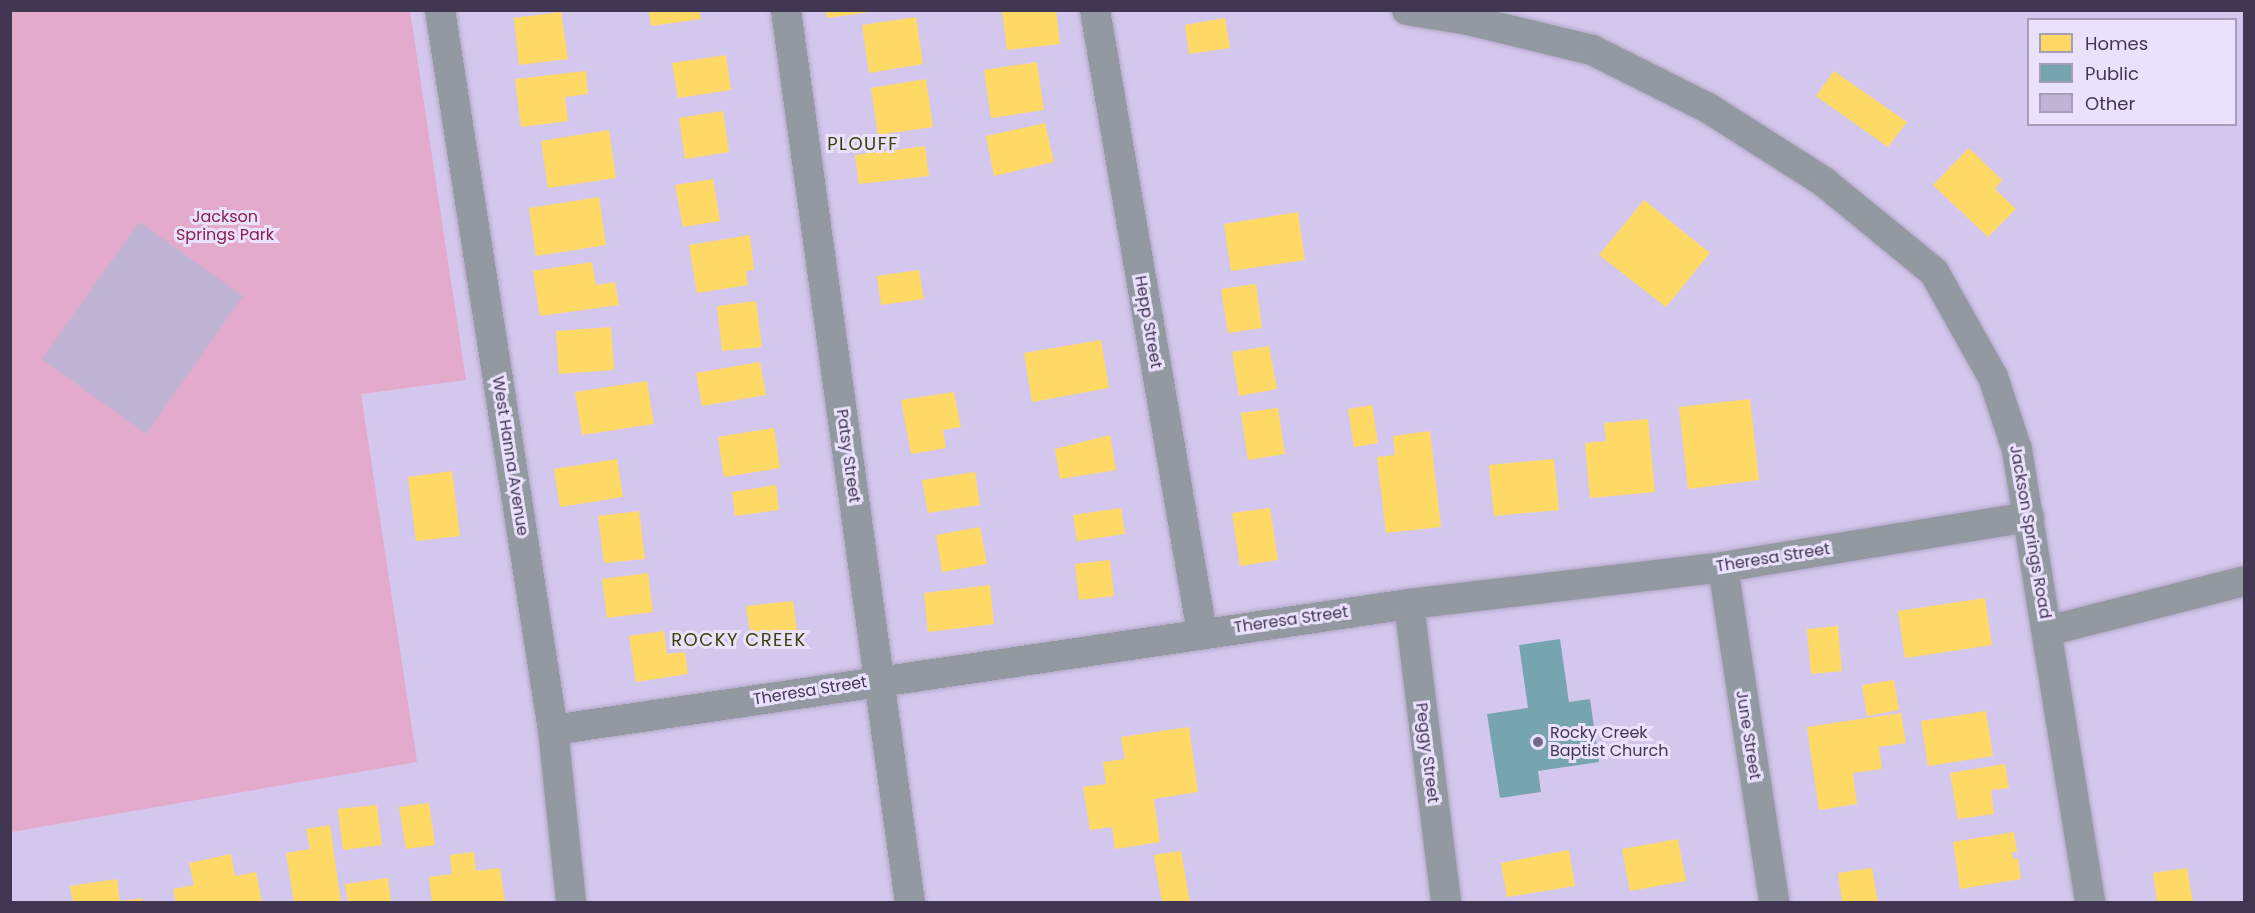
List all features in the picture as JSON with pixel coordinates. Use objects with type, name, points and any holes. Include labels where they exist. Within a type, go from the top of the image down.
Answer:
[{"type":"street","name":"West Hanna Avenue","points":[[440,10],[554,730],[571,903]]},
{"type":"street","name":"Patsy Street","points":[[786,10],[910,903]]},
{"type":"street","name":"Hepp Street","points":[[1095,10],[1202,633]]},
{"type":"street","name":"Jackson Springs Road","points":[[1407,10],[1468,20],[1592,50],[1708,108],[1824,182],[1934,272],[1993,377],[2018,450],[2090,903]]},
{"type":"street","name":"Theresa Street","points":[[554,730],[1409,604],[1723,567],[2029,517]]},
{"type":"street","name":"June Street","points":[[1723,567],[1774,903]]},
{"type":"street","points":[[2048,631],[2244,581]]},
{"type":"street","name":"Peggy Street","points":[[1409,604],[1446,903]]},
{"type":"green space","name":"Jackson Springs Park","points":[[11,11],[410,11],[466,380],[361,394],[417,762],[11,832]]},
{"type":"building: Homes","points":[[649,10],[699,10],[701,19],[651,26]]},
{"type":"building: Homes","points":[[826,10],[870,10],[870,12],[827,18]]},
{"type":"building: Homes","points":[[1002,10],[1056,10],[1060,44],[1007,50]]},
{"type":"building: Homes","points":[[561,12],[568,59],[519,65],[514,18]]},
{"type":"building: Homes","points":[[916,17],[923,64],[869,73],[862,25]]},
{"type":"building: Homes","points":[[1225,18],[1230,48],[1189,54],[1185,25]]},
{"type":"building: Homes","points":[[726,55],[731,90],[678,98],[672,63]]},
{"type":"building: Homes","points":[[1037,62],[1044,110],[991,118],[984,70]]},
{"type":"building: Homes","points":[[586,71],[588,94],[565,97],[568,121],[521,127],[515,79]]},
{"type":"building: Homes","points":[[1834,71],[1907,122],[1888,147],[1816,96]]},
{"type":"building: Homes","points":[[926,79],[933,127],[878,135],[871,88]]},
{"type":"building: Homes","points":[[723,111],[729,152],[685,159],[679,118]]},
{"type":"building: Homes","points":[[1045,123],[1054,162],[994,176],[986,136]]},
{"type":"building: Homes","points":[[609,130],[616,178],[548,188],[541,141]]},
{"type":"building: Homes","points":[[925,146],[929,176],[859,184],[855,155]]},
{"type":"building: Homes","points":[[1969,148],[2002,180],[1995,189],[2016,209],[1988,237],[1933,185]]},
{"type":"building: Homes","points":[[713,179],[720,221],[683,227],[675,185]]},
{"type":"building: Homes","points":[[599,197],[606,245],[536,256],[529,208]]},
{"type":"building: Homes","points":[[1644,200],[1710,253],[1666,307],[1599,255]]},
{"type":"building: Homes","points":[[1298,212],[1305,260],[1231,271],[1224,224]]},
{"type":"building: Homes","points":[[750,235],[754,270],[746,271],[748,285],[697,293],[689,245]]},
{"type":"building: Homes","points":[[592,262],[596,285],[615,282],[619,305],[540,316],[533,271]]},
{"type":"building: Homes","points":[[919,270],[924,299],[881,305],[877,276]]},
{"type":"building: Homes","points":[[1256,284],[1262,328],[1228,333],[1221,289]]},
{"type":"building: Homes","points":[[756,301],[762,347],[722,351],[717,306]]},
{"type":"building: Homes","points":[[611,327],[614,370],[559,374],[556,331]]},
{"type":"building: Homes","points":[[1101,340],[1109,388],[1032,402],[1024,353]]},
{"type":"building: Homes","points":[[1269,346],[1277,389],[1239,396],[1232,352]]},
{"type":"building: Homes","points":[[760,362],[766,395],[702,406],[696,373]]},
{"type":"building: Homes","points":[[647,381],[654,424],[582,435],[575,392]]},
{"type":"building: Homes","points":[[954,392],[961,427],[943,430],[946,448],[911,454],[901,400]]},
{"type":"building: Homes","points":[[1750,399],[1759,480],[1688,489],[1679,407]]},
{"type":"building: Homes","points":[[1372,405],[1378,443],[1354,447],[1348,409]]},
{"type":"building: Homes","points":[[1278,408],[1285,454],[1248,460],[1241,413]]},
{"type":"building: Homes","points":[[1648,419],[1655,492],[1590,498],[1585,443],[1606,441],[1604,423]]},
{"type":"building: Homes","points":[[774,428],[780,468],[724,477],[718,437]]},
{"type":"building: Homes","points":[[1430,431],[1441,527],[1386,533],[1377,457],[1395,455],[1393,436]]},
{"type":"building: Homes","points":[[1110,435],[1116,470],[1060,479],[1055,449]]},
{"type":"building: Homes","points":[[617,459],[623,497],[560,507],[554,469]]},
{"type":"building: Homes","points":[[1554,459],[1559,510],[1494,516],[1489,465]]},
{"type":"building: Homes","points":[[452,471],[460,536],[416,541],[408,477]]},
{"type":"building: Homes","points":[[975,472],[980,505],[928,513],[922,480]]},
{"type":"building: Homes","points":[[776,485],[779,510],[735,516],[732,492]]},
{"type":"building: Homes","points":[[1121,508],[1125,534],[1077,541],[1073,515]]},
{"type":"building: Homes","points":[[1270,508],[1278,560],[1240,566],[1232,513]]},
{"type":"building: Homes","points":[[639,511],[645,559],[604,563],[598,516]]},
{"type":"building: Homes","points":[[980,527],[987,564],[942,572],[936,535]]},
{"type":"building: Homes","points":[[1110,560],[1114,596],[1079,600],[1075,564]]},
{"type":"building: Homes","points":[[648,573],[653,612],[607,618],[602,579]]},
{"type":"building: Homes","points":[[990,585],[994,624],[928,632],[924,593]]},
{"type":"building: Homes","points":[[1985,598],[1992,645],[1905,658],[1898,611]]},
{"type":"building: Homes","points":[[793,601],[797,632],[751,637],[746,606]]},
{"type":"building: Homes","points":[[1838,626],[1842,671],[1811,674],[1807,629]]},
{"type":"building: Homes","points":[[664,631],[667,654],[685,652],[688,674],[636,682],[629,636]]},
{"type":"building: Homes","points":[[1894,680],[1899,710],[1867,716],[1862,685]]},
{"type":"building: Homes","points":[[1986,711],[1993,756],[1928,766],[1921,721]]},
{"type":"building: Homes","points":[[1901,713],[1906,743],[1879,747],[1882,769],[1853,773],[1857,804],[1819,810],[1807,727]]},
{"type":"building: Homes","points":[[1189,727],[1198,792],[1154,799],[1160,842],[1115,849],[1112,827],[1090,830],[1083,787],[1106,784],[1103,762],[1125,759],[1121,737]]},
{"type":"building: Homes","points":[[2005,764],[2009,788],[1991,790],[1994,814],[1958,819],[1950,773]]},
{"type":"building: Homes","points":[[429,803],[435,845],[406,849],[399,807]]},
{"type":"building: Homes","points":[[377,805],[382,845],[343,850],[338,809]]},
{"type":"building: Homes","points":[[330,825],[341,902],[294,902],[286,853],[310,849],[306,829]]},
{"type":"building: Homes","points":[[2014,832],[2017,852],[2012,852],[2013,859],[2018,858],[2021,879],[1960,889],[1953,842]]},
{"type":"building: Homes","points":[[1678,839],[1686,881],[1630,891],[1622,849]]},
{"type":"building: Homes","points":[[1569,850],[1575,886],[1507,897],[1501,863]]},
{"type":"building: Homes","points":[[1181,851],[1190,902],[1162,902],[1154,855]]},
{"type":"building: Homes","points":[[474,852],[476,871],[500,868],[505,902],[432,902],[429,877],[452,874],[450,855]]},
{"type":"building: Homes","points":[[231,854],[235,876],[256,872],[262,902],[176,902],[173,889],[194,885],[189,863]]},
{"type":"building: Homes","points":[[1872,868],[1878,902],[1842,902],[1838,873]]},
{"type":"building: Homes","points":[[2187,868],[2193,902],[2157,902],[2153,873]]},
{"type":"building: Homes","points":[[388,878],[391,902],[348,902],[345,884]]},
{"type":"building: Homes","points":[[117,879],[120,902],[73,902],[70,886]]},
{"type":"building: Homes","points":[[142,898],[143,902],[120,901]]},
{"type":"building: Public","points":[[1560,639],[1569,702],[1590,699],[1599,762],[1538,771],[1541,792],[1500,798],[1487,714],[1528,708],[1519,645]]},
{"type":"building: Other","points":[[139,222],[243,296],[146,434],[42,359]]},
{"type":"place","name":"Rocky Creek Baptist Church","points":[[1538,742]]},
{"type":"district","name":"PLOUFF","points":[[863,144]]},
{"type":"district","name":"ROCKY CREEK","points":[[739,640]]}]
